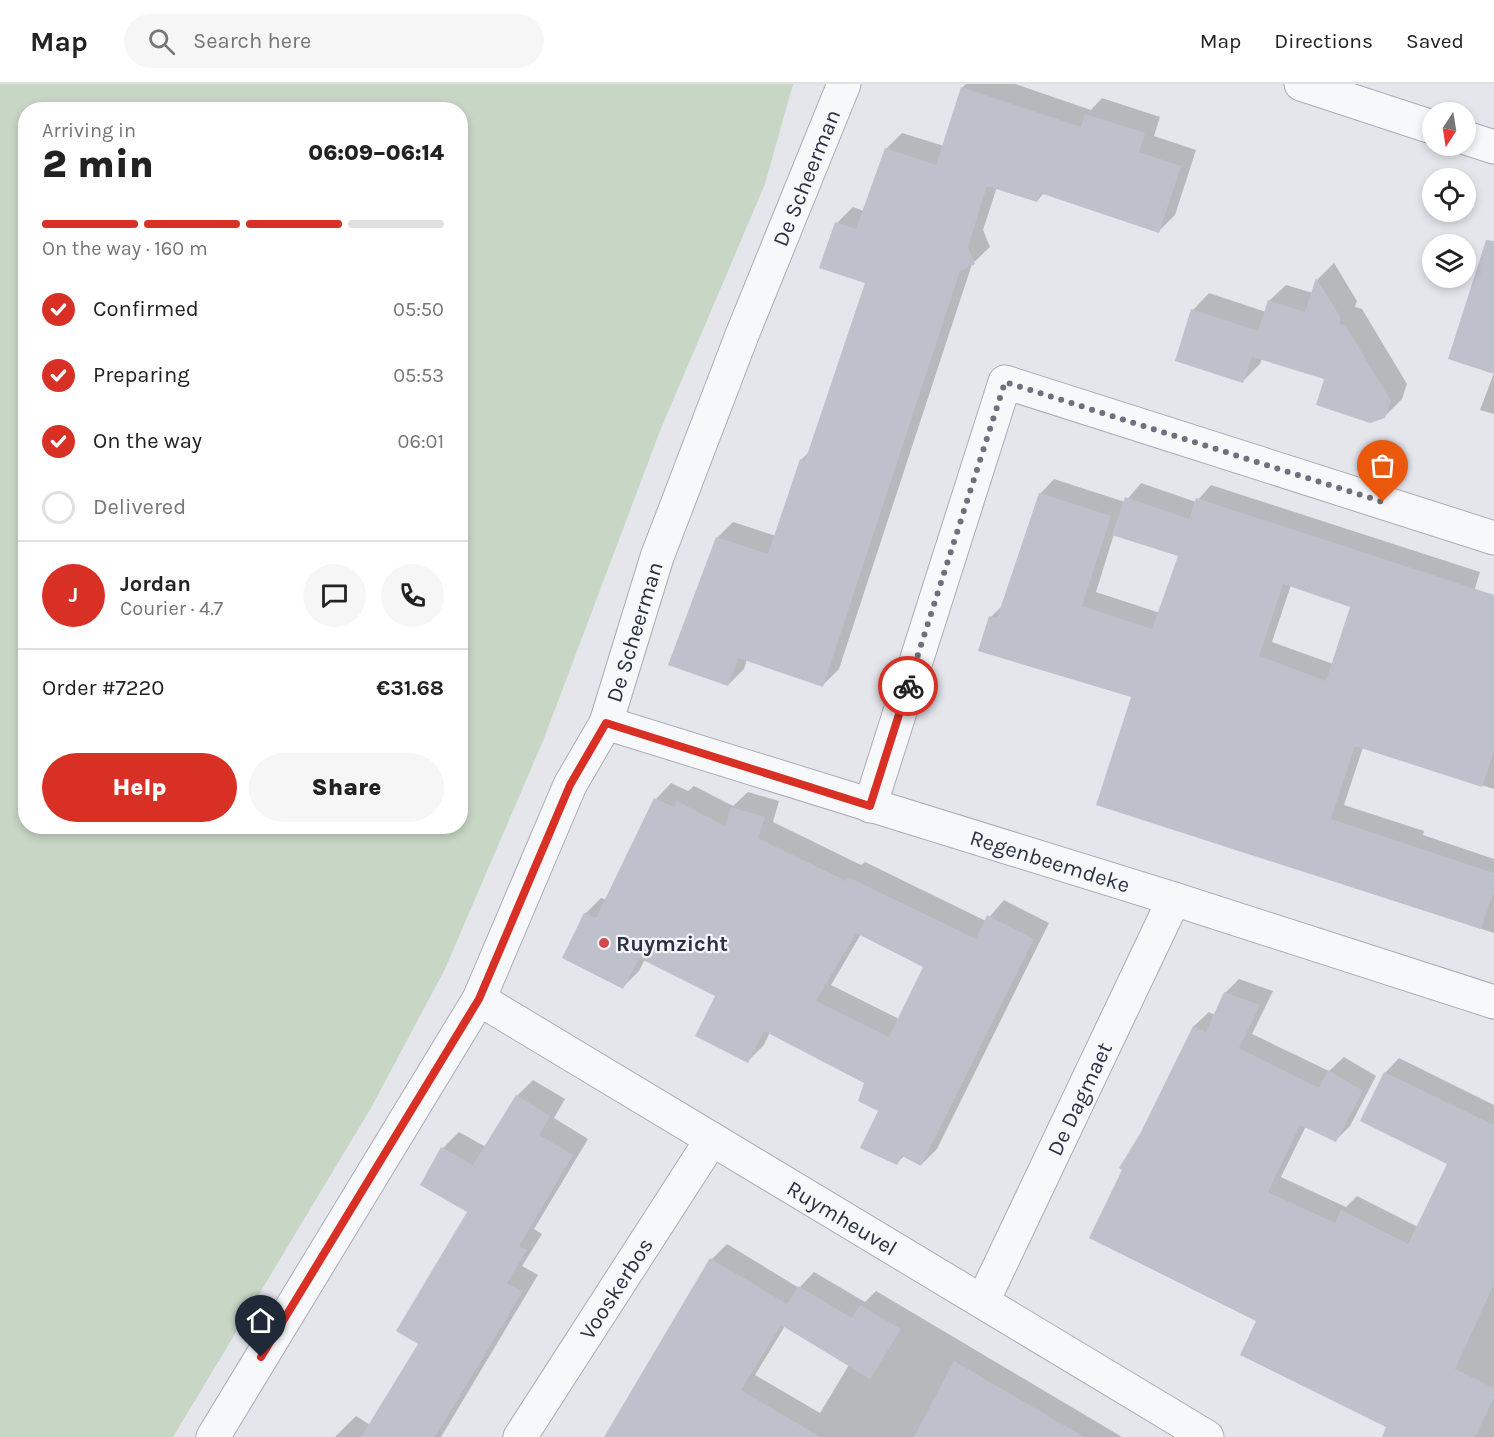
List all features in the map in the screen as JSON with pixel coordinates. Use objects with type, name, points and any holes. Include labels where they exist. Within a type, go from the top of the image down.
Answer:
[{"type":"street","name":"De Scheerman","points":[[213,1437],[479,999],[570,785],[606,723],[657,557],[742,335],[844,84]]},
{"type":"street","points":[[1301,84],[1422,124]]},
{"type":"street","points":[[1476,141],[1494,147]]},
{"type":"street","points":[[870,806],[1005,382],[1494,538]]},
{"type":"street","name":"Regenbeemdeke","points":[[606,723],[1174,899],[1494,1002]]},
{"type":"street","name":"De Dagmaet","points":[[983,1301],[1174,899]]},
{"type":"street","name":"Ruymheuvel","points":[[479,999],[1207,1437]]},
{"type":"street","name":"Vooskerbos","points":[[520,1437],[712,1139]]},
{"type":"green space","points":[[0,84],[793,84],[765,184],[660,431],[543,741],[445,969],[371,1108],[173,1437],[0,1437]]},
{"type":"building","points":[[961,87],[1081,127],[1085,114],[1145,133],[1139,152],[1181,166],[1159,233],[1040,193],[1037,202],[987,186],[968,247],[975,264],[960,271],[823,687],[738,658],[728,686],[668,665],[716,537],[768,554],[800,459],[805,461],[865,283],[819,268],[835,222],[856,229],[885,148],[936,165]]},
{"type":"building","points":[[1486,240],[1494,241],[1494,374],[1448,359],[1471,288],[1476,288],[1476,271]]},
{"type":"building","points":[[1316,278],[1341,318],[1339,324],[1345,325],[1391,401],[1385,418],[1370,423],[1316,405],[1324,379],[1252,357],[1243,383],[1175,361],[1191,309],[1258,331],[1268,300],[1305,312]]},
{"type":"building","points":[[1039,493],[1111,516],[1082,606],[1152,629],[1178,556],[1112,535],[1125,497],[1189,519],[1196,498],[1494,595],[1494,751],[1482,787],[1355,746],[1331,819],[1494,873],[1494,891],[1481,929],[1096,805],[1131,697],[978,651],[989,616],[997,618]],"holes":[[[1283,584],[1350,607],[1326,681],[1259,656]]]},
{"type":"building","points":[[654,798],[674,807],[677,801],[725,826],[731,807],[765,817],[758,838],[846,881],[848,877],[976,939],[987,915],[1034,939],[921,1166],[902,1156],[897,1165],[860,1148],[878,1111],[858,1101],[864,1083],[764,1031],[748,1063],[695,1036],[715,996],[639,958],[623,989],[562,958],[584,913],[596,918]],"holes":[[[856,933],[923,967],[889,1037],[816,1001]]]},
{"type":"building","points":[[1224,992],[1260,1005],[1239,1048],[1319,1088],[1328,1070],[1363,1091],[1336,1142],[1300,1125],[1268,1192],[1335,1223],[1341,1210],[1408,1244],[1447,1164],[1360,1121],[1384,1072],[1494,1125],[1494,1284],[1455,1369],[1494,1388],[1494,1397],[1475,1437],[1382,1437],[1386,1427],[1240,1355],[1256,1321],[1089,1238],[1122,1170],[1119,1168],[1141,1132],[1193,1026],[1206,1032]]},
{"type":"building","points":[[516,1095],[550,1116],[539,1135],[573,1155],[519,1246],[527,1250],[507,1283],[523,1291],[435,1437],[361,1437],[418,1344],[396,1331],[467,1212],[420,1185],[441,1147],[473,1165]]},
{"type":"building","points":[[710,1258],[787,1304],[798,1286],[852,1318],[860,1305],[901,1329],[870,1379],[781,1325],[741,1390],[820,1437],[604,1437]]},
{"type":"building","points":[[954,1361],[1084,1437],[914,1437]]},
{"type":"way so far","points":[[908,686],[1005,382],[1383,502]]},
{"type":"place","name":"Ruymzicht","points":[[604,943]]},
{"type":"route","points":[[261,1357],[479,999],[551,835],[570,785],[606,723],[870,806],[908,686]]}]
